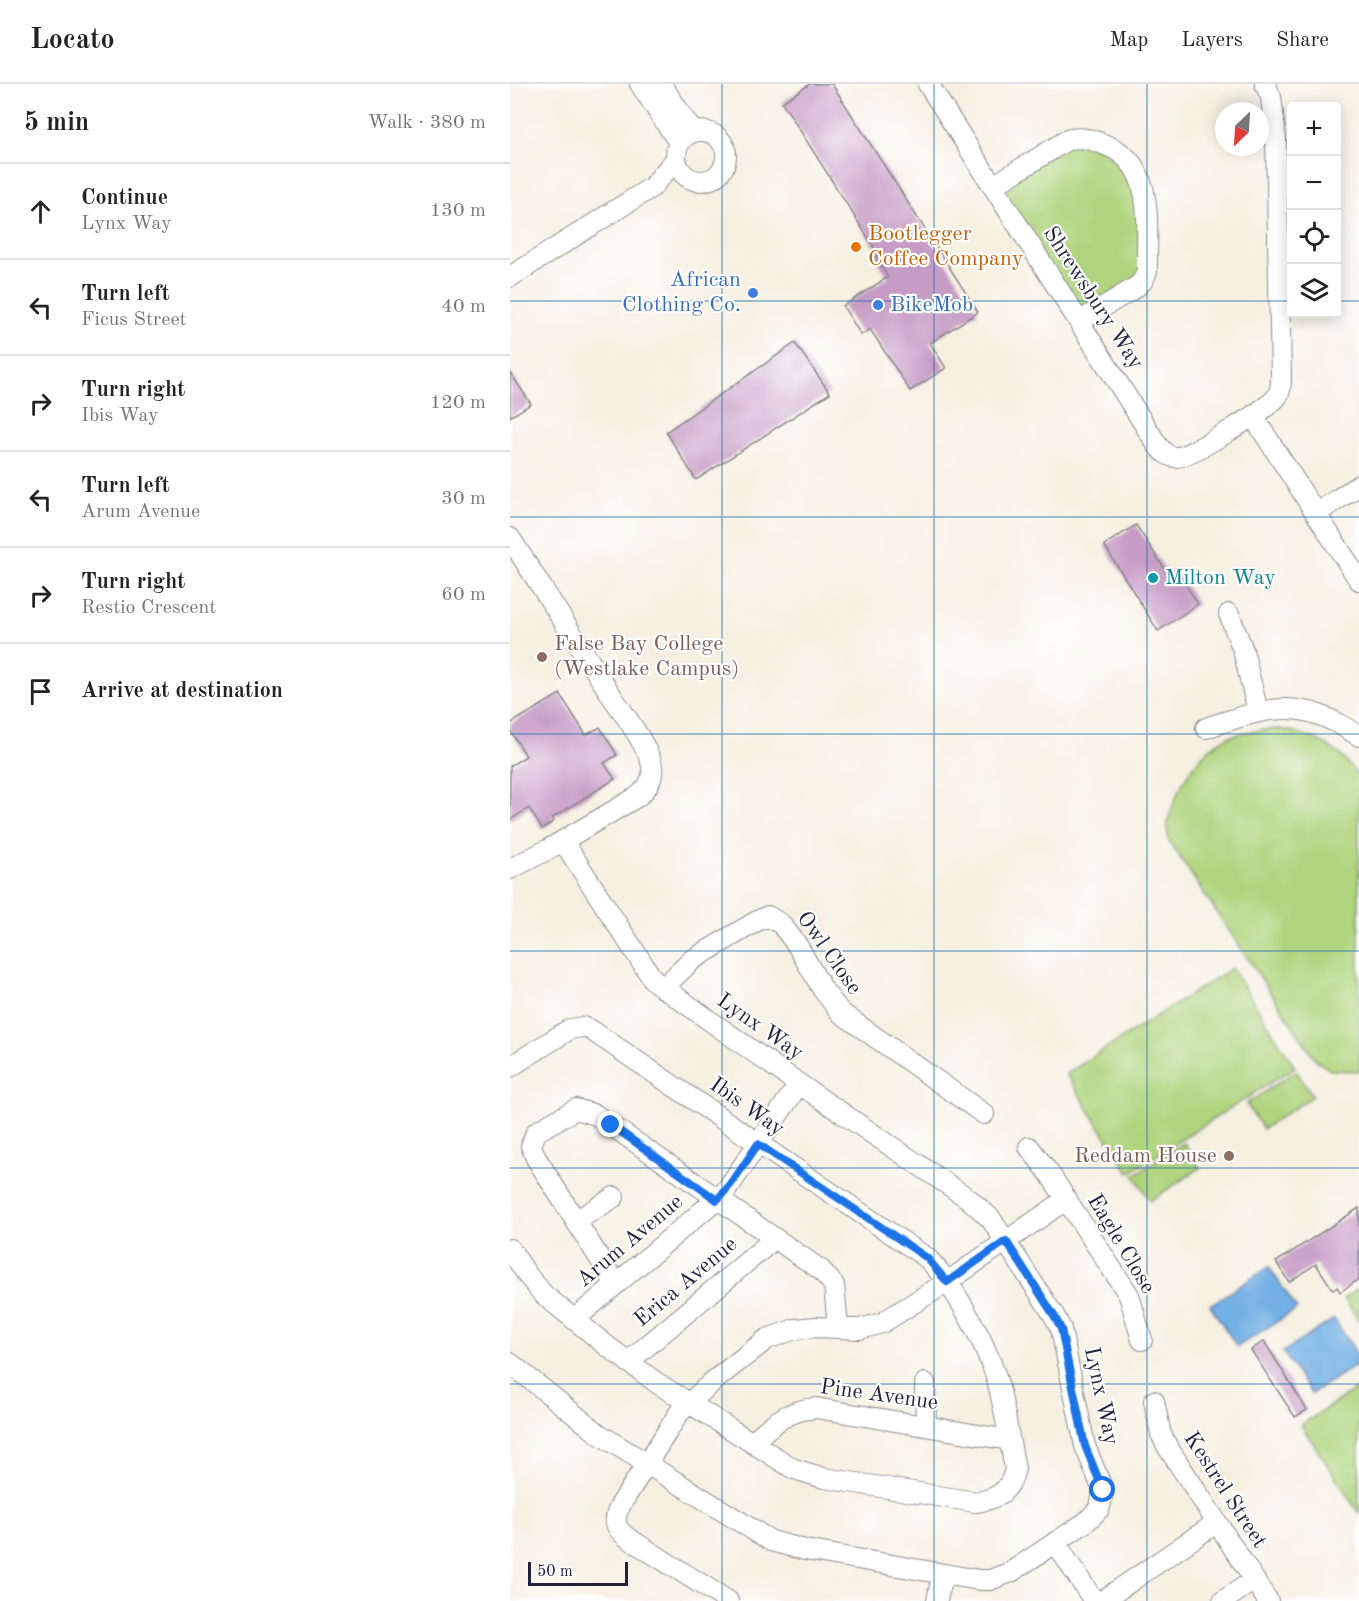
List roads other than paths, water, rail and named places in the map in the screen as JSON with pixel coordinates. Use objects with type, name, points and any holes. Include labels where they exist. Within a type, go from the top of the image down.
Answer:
[{"type":"street","points":[[640,84],[683,145]]},
{"type":"street","points":[[661,84],[683,145],[682,172],[693,180]]},
{"type":"street","name":"Shrewsbury Way","points":[[928,84],[1158,446],[1170,456],[1177,458],[1187,455],[1253,416],[1277,397],[1281,376],[1276,139],[1271,97],[1265,84]]},
{"type":"street","points":[[510,278],[652,187],[683,145],[705,131],[718,137],[724,146],[727,155],[724,167],[716,176],[703,181],[693,180],[652,187]]},
{"type":"street","points":[[993,186],[1066,140],[1080,137],[1119,151],[1138,174],[1146,193],[1145,276],[1140,285],[1133,290],[1080,321]]},
{"type":"street","points":[[1253,416],[1359,580]]},
{"type":"street","points":[[1317,513],[1359,485]]},
{"type":"street","points":[[510,538],[624,715],[652,763],[652,779],[644,791],[563,841],[510,869]]},
{"type":"street","points":[[1229,614],[1243,650],[1258,712]]},
{"type":"street","points":[[1206,728],[1258,712],[1282,709],[1315,712],[1333,719],[1359,736]]},
{"type":"street","name":"Lynx Way","points":[[510,1363],[571,1413],[646,1464],[753,1531],[779,1544],[979,1580],[999,1578],[1094,1515],[1101,1503],[1103,1490],[1085,1446],[1061,1329],[991,1219],[976,1204],[663,988],[646,971],[563,841]]},
{"type":"street","name":"Owl Close","points":[[663,988],[692,960],[757,921],[768,916],[773,917],[788,931],[823,990],[841,1013],[984,1113]]},
{"type":"street","name":"Ibis Way","points":[[510,1067],[570,1029],[583,1027],[591,1030],[927,1258],[947,1282],[993,1369],[1000,1391],[1015,1469],[1007,1490],[997,1497],[976,1502],[810,1475],[794,1469],[689,1404]]},
{"type":"street","name":"Arum Avenue","points":[[575,1319],[615,1283],[717,1200],[731,1184],[799,1084]]},
{"type":"street","points":[[615,1283],[536,1158],[531,1146],[536,1132],[576,1109],[596,1115],[821,1270],[830,1278],[836,1292],[838,1328]]},
{"type":"street","name":"Eagle Close","points":[[1029,1147],[1067,1199],[1129,1295],[1142,1340]]},
{"type":"street","points":[[576,1221],[614,1197]]},
{"type":"street","points":[[728,1601],[628,1538],[618,1530],[615,1523],[615,1515],[679,1413],[711,1383],[767,1339],[795,1329],[860,1329],[882,1323],[947,1282],[1067,1199]]},
{"type":"street","name":"Erica Avenue","points":[[628,1362],[774,1239]]},
{"type":"street","points":[[510,1249],[537,1287],[628,1362],[689,1404]]},
{"type":"street","points":[[926,1383],[926,1426]]},
{"type":"street","name":"Kestrel Street","points":[[1154,1401],[1161,1434],[1167,1446],[1268,1601]]},
{"type":"street","name":"Pine Avenue","points":[[752,1443],[784,1416],[803,1409],[829,1410],[1009,1440]]},
{"type":"street","points":[[1102,1601],[1216,1523]]},
{"type":"street","points":[[1055,1542],[1094,1601]]},
{"type":"street","points":[[937,1601],[942,1574]]},
{"type":"street","points":[[1223,1601],[1254,1580]]},
{"type":"water","points":[[1269,1267],[1297,1309],[1237,1347],[1210,1305]]},
{"type":"water","points":[[1334,1319],[1359,1357],[1359,1363],[1311,1394],[1283,1352]]},
{"type":"place","name":"Bootlegger Coffee Company","points":[[856,247]]},
{"type":"place","name":"African Clothing Co.","points":[[753,293]]},
{"type":"place","name":"BikeMob","points":[[878,305]]},
{"type":"place","name":"Milton Way","points":[[1153,578]]},
{"type":"place","name":"False Bay College (Westlake Campus)","points":[[542,657]]},
{"type":"place","name":"Reddam House","points":[[1229,1156]]}]
